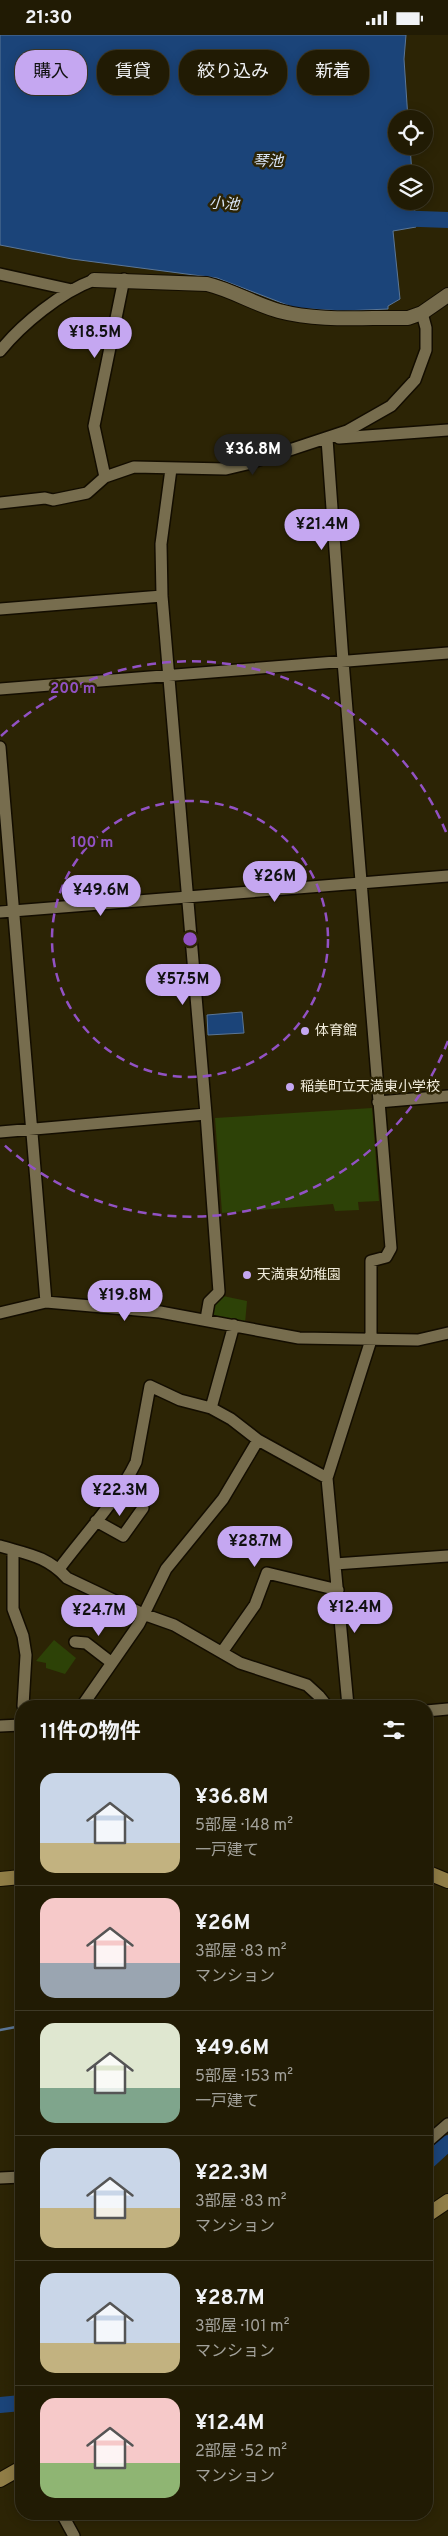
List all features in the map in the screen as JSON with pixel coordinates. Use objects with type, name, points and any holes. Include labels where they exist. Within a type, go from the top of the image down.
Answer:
[{"type":"main road","points":[[433,1875],[448,1881]]},
{"type":"main road","points":[[0,1879],[15,1878]]},
{"type":"main road","points":[[433,2211],[448,2201]]},
{"type":"main road","points":[[0,2480],[15,2471]]},
{"type":"street","points":[[0,274],[72,290]]},
{"type":"street","points":[[0,351],[11,337],[72,290],[94,279],[207,284],[225,288],[278,311],[302,316],[408,318],[422,313],[448,295]]},
{"type":"street","points":[[105,477],[94,426],[124,279]]},
{"type":"street","points":[[0,503],[45,498],[53,500],[88,493],[105,477],[134,467],[226,469],[327,439],[347,431],[391,406],[415,379],[426,350],[426,328],[422,313]]},
{"type":"street","points":[[327,439],[448,430]]},
{"type":"street","points":[[327,439],[343,661],[391,1248],[386,1257],[371,1261],[371,1340],[327,1478],[347,1700]]},
{"type":"street","points":[[171,469],[161,544],[162,596],[206,1114],[219,1291],[209,1303],[206,1319]]},
{"type":"street","points":[[0,609],[162,596]]},
{"type":"street","points":[[0,689],[169,677],[448,653]]},
{"type":"street","points":[[0,747],[46,1302]]},
{"type":"street","points":[[0,912],[448,876]]},
{"type":"street","points":[[378,1102],[448,1096]]},
{"type":"street","points":[[0,1132],[206,1114]]},
{"type":"street","points":[[0,1313],[46,1302],[160,1312],[206,1319],[299,1338],[418,1340],[448,1333]]},
{"type":"street","points":[[211,1408],[234,1325]]},
{"type":"street","points":[[59,1569],[113,1501],[136,1462],[150,1386],[180,1400],[211,1408],[231,1419],[258,1440],[327,1478]]},
{"type":"street","points":[[86,1700],[144,1614],[166,1569],[223,1499],[258,1440]]},
{"type":"street","points":[[96,1521],[123,1536],[144,1508]]},
{"type":"street","points":[[0,1547],[33,1554],[59,1569],[66,1578],[144,1614],[174,1625],[240,1663],[307,1685],[322,1700]]},
{"type":"street","points":[[13,1550],[13,1609],[23,1636],[26,1655],[22,1700]]},
{"type":"street","points":[[335,1564],[448,1555]]},
{"type":"street","points":[[222,1652],[255,1605],[267,1573],[338,1590]]},
{"type":"street","points":[[75,1642],[86,1643],[112,1663]]},
{"type":"street","points":[[433,1710],[448,1709]]},
{"type":"street","points":[[0,1726],[15,1725]]},
{"type":"street","points":[[433,2137],[448,2124]]},
{"type":"street","points":[[0,2178],[15,2177]]},
{"type":"street","points":[[65,2520],[74,2536]]},
{"type":"green space","points":[[372,1108],[379,1201],[358,1202],[359,1210],[335,1211],[333,1204],[222,1213],[215,1118]]},
{"type":"green space","points":[[223,1296],[247,1301],[245,1323],[211,1318],[211,1308]]},
{"type":"green space","points":[[54,1640],[76,1658],[65,1674],[46,1668],[46,1663],[36,1661]]},
{"type":"water","name":"琴池","points":[[0,35],[406,35],[404,59],[407,110],[388,110],[388,155],[411,155],[411,165],[388,165],[388,210],[415,210],[416,227],[393,231],[400,299],[388,306],[388,309],[343,311],[295,308],[217,278],[72,259],[0,245]]},
{"type":"water","points":[[242,1012],[244,1033],[208,1035],[207,1015]]},
{"type":"waterway","name":"小池","points":[[393,218],[448,220]]},
{"type":"waterway","points":[[0,2030],[15,2027]]},
{"type":"waterway","points":[[433,2157],[448,2143]]},
{"type":"waterway","points":[[0,2405],[15,2404]]},
{"type":"place","name":"体育館","points":[[305,1031]]},
{"type":"place","name":"稲美町立天満東小学校","points":[[290,1087]]},
{"type":"place","name":"天満東幼稚園","points":[[247,1275]]}]
